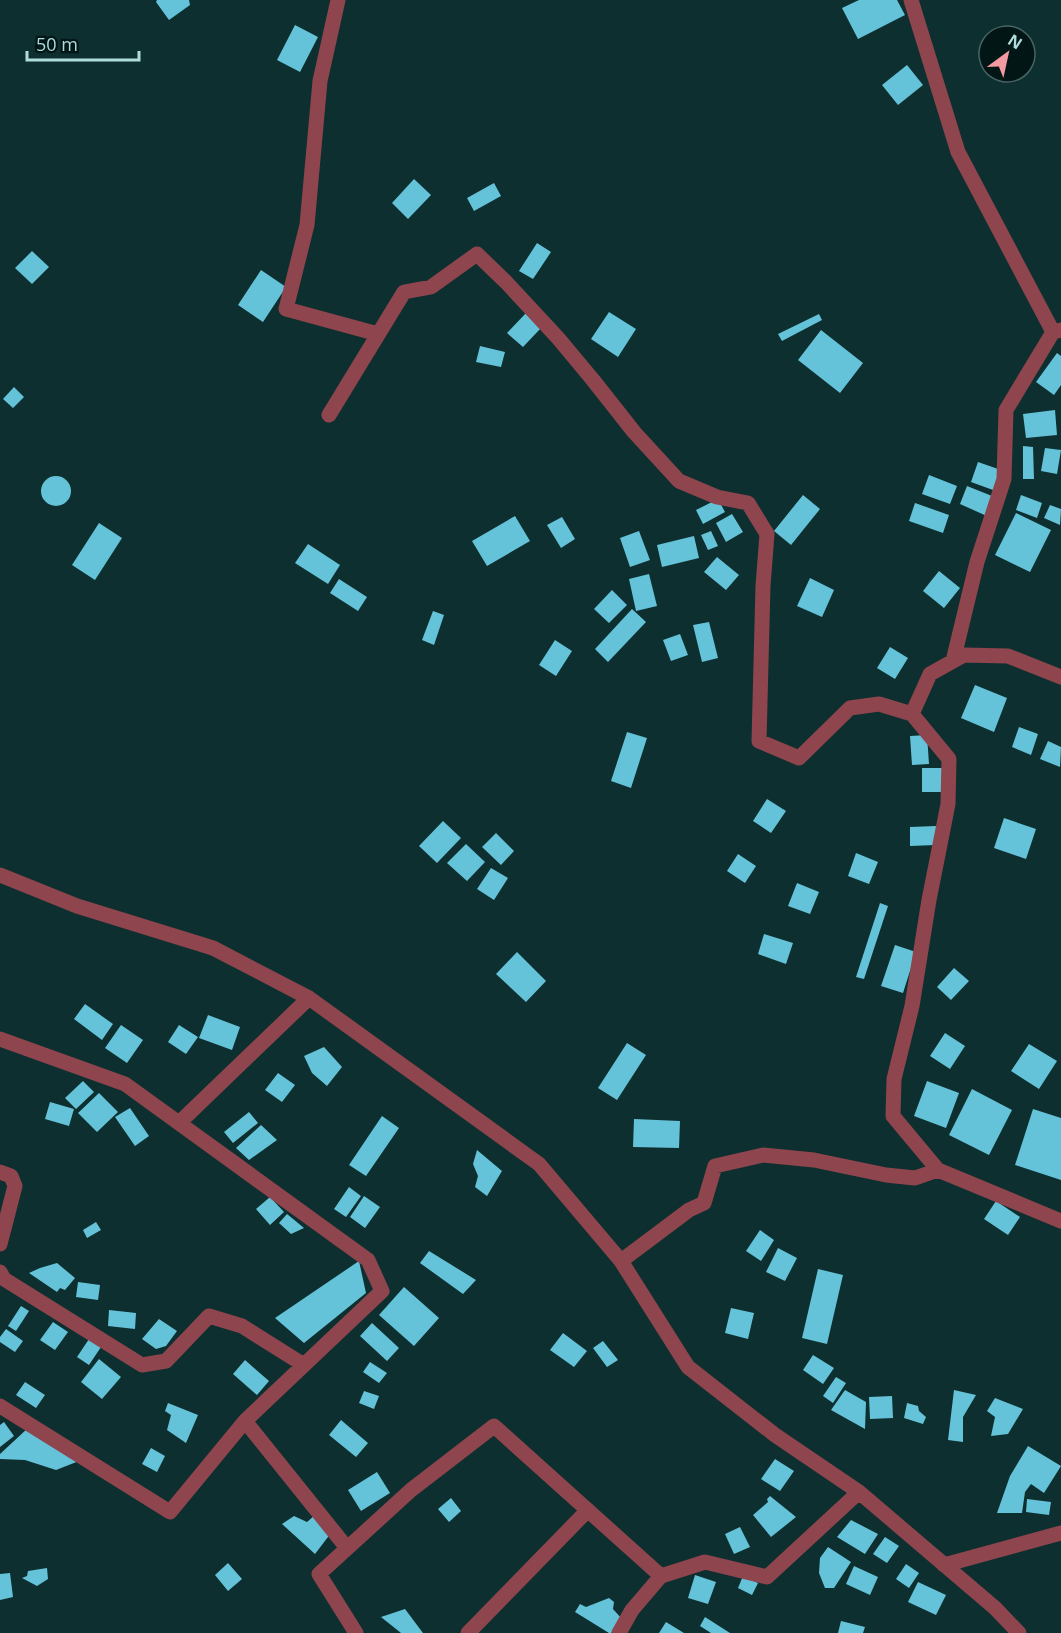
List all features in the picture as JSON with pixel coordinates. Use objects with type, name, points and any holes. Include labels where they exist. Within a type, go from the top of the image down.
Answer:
[{"type":"street","points":[[338,0],[320,81],[307,225],[285,309],[378,334]]},
{"type":"street","points":[[911,0],[958,152],[1057,331],[1006,410],[1004,479],[978,562],[953,661]]},
{"type":"street","points":[[329,415],[404,292],[431,287],[477,254],[507,282],[558,338],[634,432],[679,481],[717,497],[748,503],[767,534],[763,586],[759,741],[799,758],[850,708],[879,704],[912,714],[949,759],[948,804],[929,900],[912,1006],[894,1079],[893,1116],[938,1170],[1061,1221]]},
{"type":"street","points":[[912,714],[930,674],[964,655],[1008,656],[1061,677]]},
{"type":"street","points":[[0,875],[77,906],[213,948],[309,998],[539,1164],[621,1260],[688,1367],[775,1435],[859,1492],[995,1608],[1019,1633]]},
{"type":"street","points":[[179,1123],[309,998]]},
{"type":"street","points":[[0,1039],[125,1084],[368,1260],[382,1292],[245,1421],[170,1512],[0,1406]]},
{"type":"street","points":[[621,1260],[689,1210],[704,1203],[715,1166],[763,1155],[814,1160],[886,1175],[915,1178],[938,1170]]},
{"type":"street","points":[[0,1172],[11,1176],[15,1186],[0,1244]]},
{"type":"street","points":[[0,1272],[4,1279],[142,1365],[166,1361],[209,1316],[242,1326],[304,1365]]},
{"type":"street","points":[[245,1421],[347,1548]]},
{"type":"street","points":[[356,1633],[319,1574],[411,1490],[494,1426],[661,1575]]},
{"type":"street","points":[[619,1633],[632,1610],[661,1575],[705,1562],[767,1576],[859,1492]]},
{"type":"street","points":[[468,1633],[588,1510]]},
{"type":"street","points":[[945,1565],[1061,1533]]},
{"type":"building","points":[[157,0],[189,0],[190,5],[169,20],[156,2]]},
{"type":"building","points":[[859,0],[897,0],[905,15],[858,39],[842,8]]},
{"type":"building","points":[[295,25],[318,37],[300,72],[277,60]]},
{"type":"building","points":[[907,65],[923,85],[898,105],[882,85]]},
{"type":"building","points":[[414,179],[431,195],[408,219],[392,203]]},
{"type":"building","points":[[494,183],[501,196],[474,211],[467,198]]},
{"type":"building","points":[[537,243],[551,252],[533,279],[519,271]]},
{"type":"building","points":[[32,251],[49,267],[32,284],[15,268]]},
{"type":"building","points":[[261,270],[286,287],[263,322],[238,305]]},
{"type":"building","points":[[609,312],[636,329],[618,357],[591,339]]},
{"type":"building","points":[[526,313],[541,328],[523,347],[507,333]]},
{"type":"building","points":[[819,314],[822,320],[782,341],[778,334]]},
{"type":"building","points":[[821,330],[863,363],[840,393],[798,360]]},
{"type":"building","points":[[480,346],[505,352],[501,367],[476,362]]},
{"type":"building","points":[[1057,353],[1061,356],[1061,385],[1054,395],[1036,382]]},
{"type":"building","points":[[14,387],[24,397],[13,408],[3,399]]},
{"type":"building","points":[[1055,410],[1057,435],[1026,438],[1023,414]]},
{"type":"building","points":[[1023,446],[1033,447],[1034,479],[1023,479]]},
{"type":"building","points":[[1045,448],[1061,450],[1057,474],[1041,471]]},
{"type":"building","points":[[978,462],[1001,470],[993,490],[971,482]]},
{"type":"building","points":[[929,475],[957,486],[950,504],[922,494]]},
{"type":"building","points":[[56,476],[67,480],[71,491],[67,502],[56,506],[45,502],[41,491],[45,480]]},
{"type":"building","points":[[967,486],[997,498],[989,517],[960,504]]},
{"type":"building","points":[[803,495],[820,509],[791,545],[774,531]]},
{"type":"building","points":[[1021,495],[1042,503],[1037,518],[1016,510]]},
{"type":"building","points":[[718,499],[725,512],[703,524],[696,510]]},
{"type":"building","points":[[915,503],[949,515],[943,533],[909,521]]},
{"type":"building","points":[[1050,505],[1061,509],[1060,525],[1044,518]]},
{"type":"building","points":[[1016,513],[1051,530],[1030,572],[995,555]]},
{"type":"building","points":[[732,514],[743,532],[726,542],[716,523]]},
{"type":"building","points":[[515,516],[530,541],[487,566],[472,541]]},
{"type":"building","points":[[562,517],[575,539],[561,548],[547,525]]},
{"type":"building","points":[[99,523],[122,538],[95,580],[72,565]]},
{"type":"building","points":[[639,531],[650,560],[630,567],[620,538]]},
{"type":"building","points":[[711,531],[718,546],[708,550],[701,535]]},
{"type":"building","points":[[694,536],[699,558],[662,567],[657,545]]},
{"type":"building","points":[[308,544],[340,565],[328,584],[295,563]]},
{"type":"building","points":[[717,557],[739,575],[726,590],[704,572]]},
{"type":"building","points":[[939,571],[960,588],[944,608],[923,591]]},
{"type":"building","points":[[649,574],[657,606],[636,611],[629,579]]},
{"type":"building","points":[[810,578],[834,590],[822,617],[797,606]]},
{"type":"building","points":[[339,579],[367,597],[358,611],[330,593]]},
{"type":"building","points":[[612,590],[627,605],[609,623],[594,609]]},
{"type":"building","points":[[632,609],[646,622],[608,662],[595,649]]},
{"type":"building","points":[[433,611],[444,615],[434,645],[422,640]]},
{"type":"building","points":[[709,622],[718,658],[702,662],[693,625]]},
{"type":"building","points":[[680,634],[688,655],[671,661],[663,640]]},
{"type":"building","points":[[555,640],[572,651],[556,676],[539,665]]},
{"type":"building","points":[[890,647],[908,658],[895,679],[877,668]]},
{"type":"building","points":[[975,685],[1007,698],[994,732],[961,718]]},
{"type":"building","points":[[1019,727],[1038,734],[1031,755],[1012,747]]},
{"type":"building","points":[[627,732],[647,738],[631,788],[611,781]]},
{"type":"building","points":[[927,735],[929,764],[912,765],[910,736]]},
{"type":"building","points":[[1048,741],[1061,747],[1060,767],[1040,759]]},
{"type":"building","points":[[922,768],[942,768],[942,792],[922,792]]},
{"type":"building","points":[[767,799],[786,811],[771,833],[753,821]]},
{"type":"building","points":[[1004,818],[1036,829],[1026,859],[994,848]]},
{"type":"building","points":[[443,821],[461,838],[437,863],[419,846]]},
{"type":"building","points":[[936,826],[936,845],[910,846],[910,827]]},
{"type":"building","points":[[496,833],[514,851],[501,865],[482,847]]},
{"type":"building","points":[[466,844],[485,862],[467,881],[447,863]]},
{"type":"building","points":[[856,853],[878,862],[869,884],[848,876]]},
{"type":"building","points":[[738,854],[756,866],[745,883],[727,871]]},
{"type":"building","points":[[491,868],[508,878],[494,900],[477,889]]},
{"type":"building","points":[[797,883],[819,892],[810,914],[788,906]]},
{"type":"building","points":[[880,903],[888,906],[864,979],[856,977]]},
{"type":"building","points":[[764,934],[793,943],[786,964],[758,954]]},
{"type":"building","points":[[895,945],[916,952],[903,993],[881,986]]},
{"type":"building","points":[[517,952],[546,981],[526,1002],[496,974]]},
{"type":"building","points":[[954,968],[969,981],[951,1000],[937,987]]},
{"type":"building","points":[[85,1004],[113,1024],[102,1040],[74,1019]]},
{"type":"building","points":[[208,1015],[240,1027],[232,1050],[199,1038]]},
{"type":"building","points":[[121,1025],[143,1040],[127,1063],[105,1048]]},
{"type":"building","points":[[179,1025],[198,1037],[186,1054],[168,1042]]},
{"type":"building","points":[[945,1033],[965,1046],[950,1069],[930,1056]]},
{"type":"building","points":[[627,1043],[646,1055],[617,1100],[598,1088]]},
{"type":"building","points":[[1029,1044],[1057,1061],[1039,1089],[1011,1071]]},
{"type":"building","points":[[324,1047],[342,1067],[327,1086],[312,1073],[304,1056]]},
{"type":"building","points":[[278,1073],[295,1085],[282,1102],[265,1090]]},
{"type":"building","points":[[83,1081],[94,1092],[76,1109],[65,1098]]},
{"type":"building","points":[[927,1081],[959,1093],[946,1128],[914,1116]]},
{"type":"building","points":[[972,1089],[1012,1110],[989,1155],[949,1135]]},
{"type":"building","points":[[99,1093],[118,1112],[97,1132],[78,1113]]},
{"type":"building","points":[[50,1102],[74,1109],[69,1126],[45,1119]]},
{"type":"building","points":[[130,1108],[149,1136],[135,1146],[115,1117]]},
{"type":"building","points":[[1033,1109],[1061,1118],[1061,1180],[1015,1165]]},
{"type":"building","points":[[249,1112],[258,1123],[233,1143],[224,1132]]},
{"type":"building","points":[[382,1116],[399,1128],[366,1176],[349,1165]]},
{"type":"building","points":[[634,1119],[680,1121],[679,1148],[633,1147]]},
{"type":"building","points":[[261,1125],[277,1140],[249,1160],[236,1148]]},
{"type":"building","points":[[477,1150],[502,1171],[487,1196],[475,1187],[478,1176],[473,1164]]},
{"type":"building","points":[[349,1187],[361,1196],[346,1217],[334,1209]]},
{"type":"building","points":[[364,1196],[380,1207],[365,1228],[350,1217]]},
{"type":"building","points":[[270,1197],[284,1212],[270,1225],[256,1209]]},
{"type":"building","points":[[996,1201],[1020,1217],[1008,1235],[984,1219]]},
{"type":"building","points":[[287,1214],[304,1228],[291,1234],[279,1223]]},
{"type":"building","points":[[96,1222],[101,1230],[87,1238],[83,1230]]},
{"type":"building","points":[[760,1230],[774,1240],[761,1261],[746,1251]]},
{"type":"building","points":[[778,1248],[797,1258],[785,1281],[766,1272]]},
{"type":"building","points":[[429,1251],[476,1280],[463,1294],[420,1263]]},
{"type":"building","points":[[359,1261],[366,1293],[304,1343],[275,1318]]},
{"type":"building","points":[[57,1263],[75,1278],[65,1290],[60,1288],[57,1292],[29,1273],[40,1268]]},
{"type":"building","points":[[818,1269],[843,1275],[827,1344],[802,1338]]},
{"type":"building","points":[[78,1282],[100,1285],[98,1300],[76,1297]]},
{"type":"building","points":[[404,1287],[439,1318],[414,1346],[379,1315]]},
{"type":"building","points":[[21,1306],[29,1311],[16,1331],[8,1326]]},
{"type":"building","points":[[731,1308],[754,1313],[748,1339],[725,1333]]},
{"type":"building","points":[[109,1310],[136,1313],[135,1329],[108,1326]]},
{"type":"building","points":[[159,1319],[177,1331],[166,1346],[156,1349],[142,1339]]},
{"type":"building","points":[[53,1322],[68,1332],[55,1350],[40,1340]]},
{"type":"building","points":[[372,1323],[399,1348],[387,1361],[360,1336]]},
{"type":"building","points":[[6,1329],[23,1341],[15,1352],[0,1342],[0,1337]]},
{"type":"building","points":[[563,1333],[587,1351],[574,1367],[550,1350]]},
{"type":"building","points":[[89,1339],[101,1347],[89,1365],[77,1357]]},
{"type":"building","points":[[603,1341],[618,1360],[607,1367],[593,1348]]},
{"type":"building","points":[[813,1355],[834,1368],[823,1384],[803,1370]]},
{"type":"building","points":[[99,1359],[121,1377],[102,1399],[81,1382]]},
{"type":"building","points":[[245,1360],[269,1381],[257,1395],[233,1374]]},
{"type":"building","points":[[370,1362],[387,1373],[379,1383],[363,1372]]},
{"type":"building","points":[[836,1377],[846,1383],[833,1403],[823,1396]]},
{"type":"building","points":[[25,1382],[45,1395],[36,1408],[16,1395]]},
{"type":"building","points":[[845,1390],[866,1402],[865,1429],[831,1410]]},
{"type":"building","points":[[954,1390],[976,1395],[963,1417],[963,1442],[948,1440]]},
{"type":"building","points":[[364,1391],[379,1396],[374,1409],[359,1403]]},
{"type":"building","points":[[892,1396],[893,1418],[870,1419],[869,1397]]},
{"type":"building","points":[[995,1398],[1023,1409],[1008,1434],[991,1436],[995,1417],[987,1411]]},
{"type":"building","points":[[168,1403],[198,1415],[186,1443],[167,1430],[171,1415],[165,1411]]},
{"type":"building","points":[[907,1403],[918,1406],[919,1411],[926,1417],[923,1424],[904,1418]]},
{"type":"building","points":[[341,1420],[368,1443],[356,1457],[329,1435]]},
{"type":"building","points":[[4,1422],[14,1436],[0,1447],[0,1425]]},
{"type":"building","points":[[28,1428],[79,1461],[56,1470],[25,1460],[0,1459],[0,1454]]},
{"type":"building","points":[[1028,1446],[1061,1466],[1044,1493],[1031,1484],[1025,1492],[1022,1513],[997,1513],[1010,1476]]},
{"type":"building","points":[[151,1448],[165,1456],[157,1472],[142,1464]]},
{"type":"building","points":[[775,1459],[794,1471],[780,1491],[761,1479]]},
{"type":"building","points":[[377,1472],[390,1493],[361,1511],[348,1490]]},
{"type":"building","points":[[770,1496],[796,1517],[771,1537],[753,1515],[768,1502],[767,1499]]},
{"type":"building","points":[[451,1498],[461,1511],[449,1522],[438,1509]]},
{"type":"building","points":[[1027,1499],[1051,1502],[1049,1515],[1026,1512]]},
{"type":"building","points":[[315,1515],[331,1533],[315,1554],[282,1524],[294,1516],[307,1522]]},
{"type":"building","points":[[851,1520],[878,1534],[865,1554],[837,1537]]},
{"type":"building","points":[[740,1527],[750,1547],[734,1554],[725,1534]]},
{"type":"building","points":[[885,1537],[899,1546],[887,1563],[873,1554]]},
{"type":"building","points":[[828,1547],[851,1562],[834,1588],[825,1588],[819,1573],[820,1558]]},
{"type":"building","points":[[228,1563],[242,1579],[228,1591],[215,1575]]},
{"type":"building","points":[[906,1564],[919,1573],[909,1588],[896,1579]]},
{"type":"building","points":[[854,1566],[878,1577],[870,1595],[846,1584]]},
{"type":"building","points":[[47,1568],[48,1579],[37,1586],[22,1578],[27,1576],[28,1571]]},
{"type":"building","points":[[10,1573],[13,1597],[0,1600],[0,1574]]},
{"type":"building","points":[[695,1575],[716,1582],[708,1604],[688,1598]]},
{"type":"building","points":[[743,1576],[758,1583],[752,1595],[738,1588]]},
{"type":"building","points":[[918,1582],[946,1595],[936,1615],[908,1602]]},
{"type":"building","points":[[609,1598],[614,1602],[613,1609],[622,1619],[611,1633],[575,1612],[580,1604],[586,1607]]},
{"type":"building","points":[[405,1609],[423,1633],[401,1633],[381,1617]]},
{"type":"building","points":[[705,1617],[730,1633],[711,1633],[700,1626]]},
{"type":"building","points":[[841,1621],[865,1627],[863,1633],[838,1633]]},
{"type":"building","points":[[666,1622],[684,1633],[659,1633]]}]
